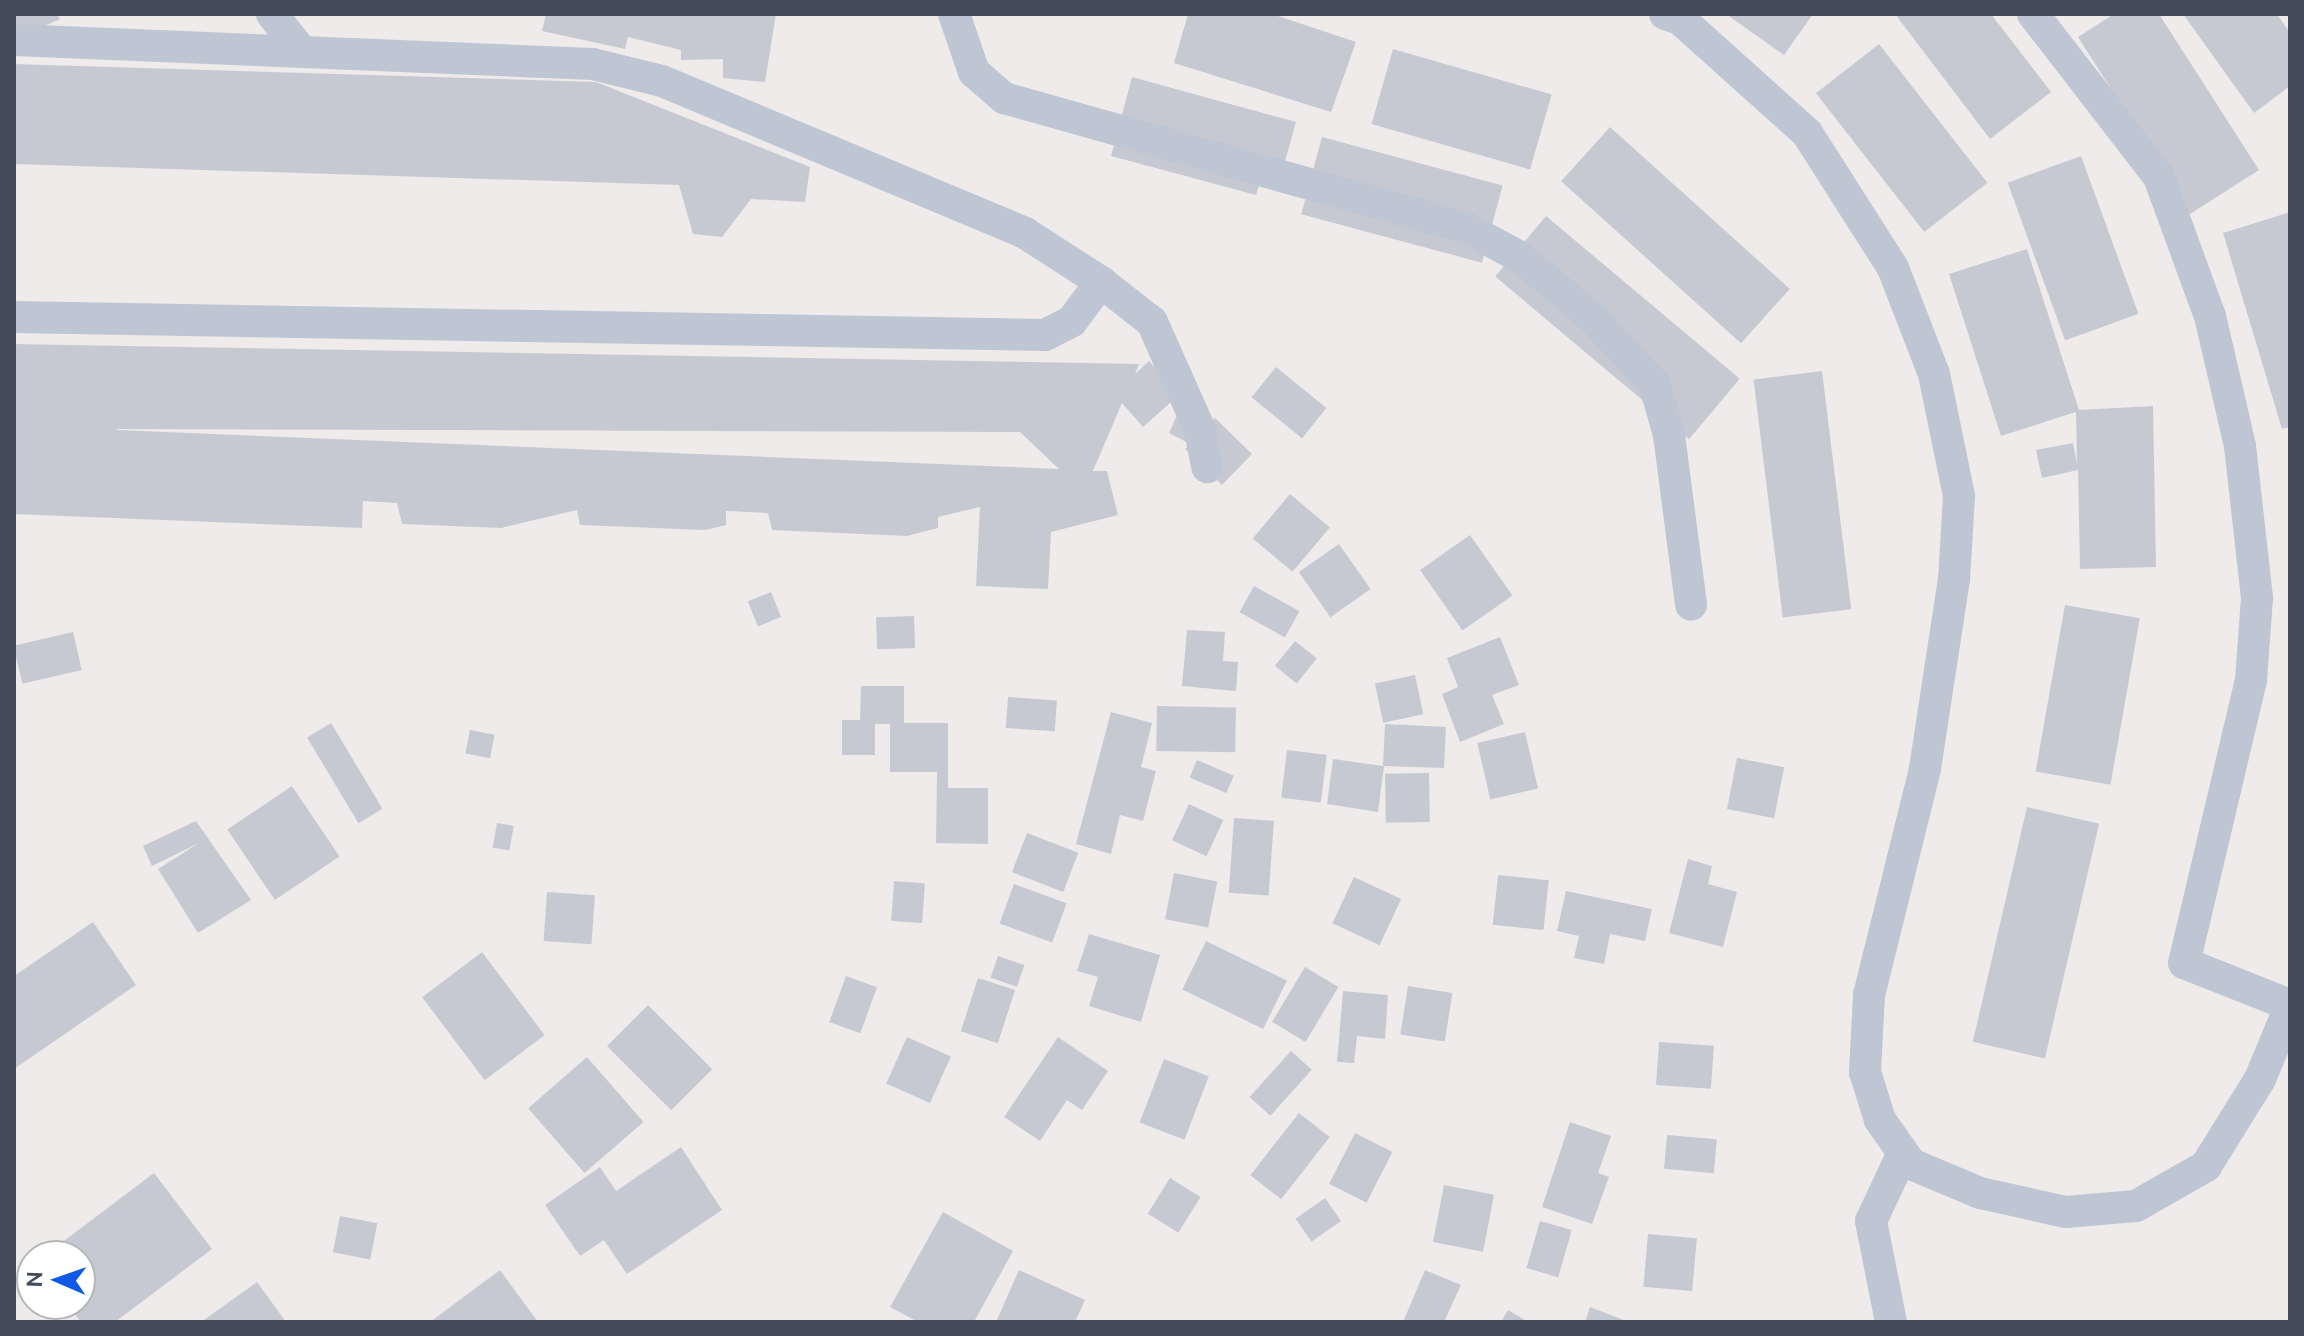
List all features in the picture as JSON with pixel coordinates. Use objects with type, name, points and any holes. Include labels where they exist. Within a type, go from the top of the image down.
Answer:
[{"type":"street","points":[[272,14],[302,52]]},
{"type":"street","points":[[954,14],[974,72],[1004,98],[1466,228],[1520,257],[1593,318],[1655,385],[1669,435],[1691,605]]},
{"type":"street","points":[[1665,14],[1680,19],[1807,133],[1893,268],[1934,374],[1959,496],[1954,579],[1925,769],[1869,995],[1865,1072],[1880,1120],[1911,1164],[1980,1193],[2066,1212],[2136,1206],[2206,1166],[2260,1079],[2290,1006],[2184,963],[2251,680],[2257,598],[2240,446],[2210,316],[2159,177],[2033,14]]},
{"type":"street","points":[[14,40],[593,64],[662,81],[1025,233],[1101,282],[1152,322],[1200,430],[1207,467]]},
{"type":"street","points":[[14,317],[1045,335],[1072,321],[1101,282]]},
{"type":"street","points":[[1891,1322],[1871,1221],[1903,1153]]},
{"type":"building","points":[[14,14],[57,14],[60,19],[17,38]]},
{"type":"building","points":[[546,14],[776,14],[765,82],[723,78],[723,59],[681,60],[681,50],[628,37],[625,49],[542,31]]},
{"type":"building","points":[[1188,14],[1272,14],[1356,42],[1331,112],[1174,63]]},
{"type":"building","points":[[1726,14],[1813,14],[1784,55]]},
{"type":"building","points":[[1895,14],[1991,14],[2051,92],[1990,139]]},
{"type":"building","points":[[2114,14],[2159,14],[2259,170],[2190,214],[2078,37]]},
{"type":"building","points":[[2183,14],[2277,14],[2290,33],[2290,86],[2254,113]]},
{"type":"building","points":[[1879,44],[1987,183],[1924,232],[1816,93]]},
{"type":"building","points":[[1393,49],[1552,94],[1530,169],[1372,124]]},
{"type":"building","points":[[14,64],[596,82],[810,167],[805,202],[751,199],[722,237],[693,234],[679,185],[14,164]]},
{"type":"building","points":[[1132,77],[1296,122],[1279,183],[1261,178],[1256,195],[1111,156]]},
{"type":"building","points":[[1610,127],[1790,289],[1741,343],[1561,181]]},
{"type":"building","points":[[1322,137],[1503,185],[1482,263],[1301,214]]},
{"type":"building","points":[[2081,156],[2138,314],[2065,341],[2008,183]]},
{"type":"building","points":[[2290,212],[2290,427],[2282,429],[2223,233]]},
{"type":"building","points":[[1546,216],[1740,379],[1689,439],[1495,277]]},
{"type":"building","points":[[2027,249],[2079,410],[2153,406],[2156,567],[2080,569],[2078,470],[2042,478],[2036,450],[2073,443],[2077,464],[2076,412],[2001,436],[1949,274]]},
{"type":"building","points":[[14,344],[1139,364],[1135,374],[1149,361],[1179,395],[1143,427],[1122,403],[1093,471],[1107,471],[1118,515],[1051,532],[1048,589],[976,586],[980,507],[938,517],[938,528],[907,536],[772,530],[768,513],[726,511],[726,525],[705,530],[580,525],[577,510],[501,528],[402,524],[397,503],[363,501],[362,528],[14,514]],"holes":[[[117,429],[1020,432],[1059,469]]]},
{"type":"building","points":[[1276,367],[1327,408],[1302,438],[1251,397]]},
{"type":"building","points":[[1822,371],[1851,609],[1783,618],[1754,379]]},
{"type":"building","points":[[1181,406],[1192,442],[1215,418],[1252,454],[1222,485],[1185,449],[1190,444],[1169,433]]},
{"type":"building","points":[[1290,494],[1330,527],[1293,572],[1253,538]]},
{"type":"building","points":[[1470,535],[1512,596],[1462,631],[1420,570]]},
{"type":"building","points":[[1339,544],[1371,589],[1330,617],[1299,572]]},
{"type":"building","points":[[1254,586],[1299,611],[1285,637],[1239,612]]},
{"type":"building","points":[[771,592],[781,617],[758,626],[748,601]]},
{"type":"building","points":[[2065,605],[2140,618],[2110,785],[2036,771]]},
{"type":"building","points":[[914,616],[915,648],[877,649],[876,617]]},
{"type":"building","points":[[1187,630],[1225,632],[1223,661],[1238,662],[1236,691],[1182,686]]},
{"type":"building","points":[[73,632],[82,670],[22,684],[14,646]]},
{"type":"building","points":[[1500,637],[1519,685],[1492,695],[1504,724],[1460,742],[1442,694],[1458,687],[1447,658]]},
{"type":"building","points":[[1295,641],[1317,659],[1297,683],[1275,666]]},
{"type":"building","points":[[1415,675],[1423,714],[1383,723],[1375,684]]},
{"type":"building","points":[[861,686],[904,686],[904,723],[948,723],[948,788],[988,788],[988,844],[936,843],[937,772],[890,772],[890,724],[875,724],[875,755],[842,755],[842,720],[860,720]]},
{"type":"building","points":[[1008,697],[1057,700],[1055,731],[1006,728]]},
{"type":"building","points":[[1157,706],[1236,707],[1235,752],[1156,751]]},
{"type":"building","points":[[1111,712],[1152,723],[1141,767],[1156,771],[1143,821],[1120,815],[1111,854],[1076,844]]},
{"type":"building","points":[[331,723],[383,809],[359,823],[307,737]]},
{"type":"building","points":[[1385,724],[1446,727],[1444,768],[1384,766],[1378,812],[1327,804],[1333,759],[1383,766]]},
{"type":"building","points":[[470,730],[495,735],[490,758],[465,754]]},
{"type":"building","points":[[1525,732],[1538,789],[1490,800],[1477,743]]},
{"type":"building","points":[[1287,750],[1327,755],[1321,803],[1281,798]]},
{"type":"building","points":[[1737,758],[1784,767],[1774,818],[1727,809]]},
{"type":"building","points":[[1197,760],[1234,776],[1226,793],[1190,777]]},
{"type":"building","points":[[1429,773],[1430,822],[1386,823],[1385,774]]},
{"type":"building","points":[[292,786],[340,856],[275,900],[227,830]]},
{"type":"building","points":[[1189,804],[1223,820],[1207,856],[1172,840]]},
{"type":"building","points":[[2027,807],[2099,824],[2045,1058],[1973,1042]]},
{"type":"building","points":[[1234,818],[1274,821],[1269,896],[1229,893]]},
{"type":"building","points":[[196,821],[251,900],[198,933],[158,869],[199,843],[152,866],[143,846]]},
{"type":"building","points":[[497,823],[514,826],[509,851],[493,848]]},
{"type":"building","points":[[1027,833],[1078,853],[1063,892],[1012,872]]},
{"type":"building","points":[[1688,859],[1712,866],[1708,884],[1737,892],[1723,947],[1669,933]]},
{"type":"building","points":[[1174,873],[1217,881],[1208,928],[1165,919]]},
{"type":"building","points":[[1498,875],[1549,880],[1543,930],[1493,925]]},
{"type":"building","points":[[1354,877],[1401,899],[1380,945],[1332,923]]},
{"type":"building","points":[[894,881],[925,883],[922,923],[891,921]]},
{"type":"building","points":[[1014,884],[1067,903],[1052,943],[1000,923]]},
{"type":"building","points":[[1566,891],[1652,909],[1645,941],[1610,934],[1604,964],[1574,958],[1579,936],[1557,931]]},
{"type":"building","points":[[547,892],[595,895],[591,944],[544,941]]},
{"type":"building","points":[[93,922],[136,985],[14,1069],[14,976]]},
{"type":"building","points":[[1089,934],[1160,955],[1141,1022],[1089,1006],[1098,977],[1077,971]]},
{"type":"building","points":[[1206,941],[1287,980],[1263,1029],[1182,990]]},
{"type":"building","points":[[482,952],[545,1035],[485,1080],[422,997]]},
{"type":"building","points":[[998,956],[1024,965],[1017,987],[991,978]]},
{"type":"building","points":[[1305,967],[1338,987],[1305,1042],[1272,1022]]},
{"type":"building","points":[[846,976],[877,987],[860,1033],[829,1022]]},
{"type":"building","points":[[978,978],[1015,990],[998,1043],[961,1031]]},
{"type":"building","points":[[1408,986],[1452,993],[1445,1041],[1400,1034]]},
{"type":"building","points":[[1343,991],[1388,995],[1385,1039],[1357,1036],[1354,1063],[1337,1062]]},
{"type":"building","points":[[648,1005],[712,1069],[671,1110],[607,1046]]},
{"type":"building","points":[[907,1037],[951,1057],[930,1103],[886,1084]]},
{"type":"building","points":[[1058,1037],[1108,1071],[1082,1110],[1067,1100],[1040,1141],[1004,1117]]},
{"type":"building","points":[[1659,1042],[1714,1046],[1711,1089],[1656,1085]]},
{"type":"building","points":[[1291,1051],[1312,1070],[1270,1116],[1250,1097]]},
{"type":"building","points":[[587,1057],[643,1122],[585,1173],[528,1108]]},
{"type":"building","points":[[1164,1059],[1209,1076],[1184,1140],[1140,1122]]},
{"type":"building","points":[[1299,1113],[1330,1137],[1281,1199],[1250,1175]]},
{"type":"building","points":[[1570,1122],[1611,1136],[1598,1173],[1609,1177],[1592,1224],[1542,1207]]},
{"type":"building","points":[[1355,1133],[1392,1152],[1367,1203],[1329,1184]]},
{"type":"building","points":[[1667,1135],[1717,1139],[1714,1173],[1664,1169]]},
{"type":"building","points":[[681,1147],[722,1210],[627,1274],[604,1240],[580,1256],[545,1205],[600,1167],[616,1191]]},
{"type":"building","points":[[154,1173],[212,1249],[115,1322],[81,1322],[79,1320],[96,1320],[96,1240],[65,1240]]},
{"type":"building","points":[[1170,1178],[1201,1197],[1178,1233],[1148,1214]]},
{"type":"building","points":[[1444,1185],[1494,1195],[1483,1252],[1433,1242]]},
{"type":"building","points":[[1325,1198],[1341,1221],[1312,1242],[1296,1219]]},
{"type":"building","points":[[943,1212],[1013,1251],[974,1322],[918,1322],[890,1307]]},
{"type":"building","points":[[340,1216],[377,1223],[370,1260],[333,1252]]},
{"type":"building","points":[[1540,1221],[1572,1230],[1558,1277],[1526,1268]]},
{"type":"building","points":[[1648,1234],[1697,1238],[1692,1291],[1643,1287]]},
{"type":"building","points":[[500,1270],[538,1322],[430,1322]]},
{"type":"building","points":[[1019,1270],[1085,1300],[1075,1322],[996,1322]]},
{"type":"building","points":[[1425,1270],[1461,1285],[1444,1322],[1403,1322]]},
{"type":"building","points":[[257,1282],[286,1322],[201,1322]]},
{"type":"building","points":[[1590,1307],[1629,1322],[1585,1322]]},
{"type":"building","points":[[1508,1310],[1528,1322],[1501,1322]]}]
